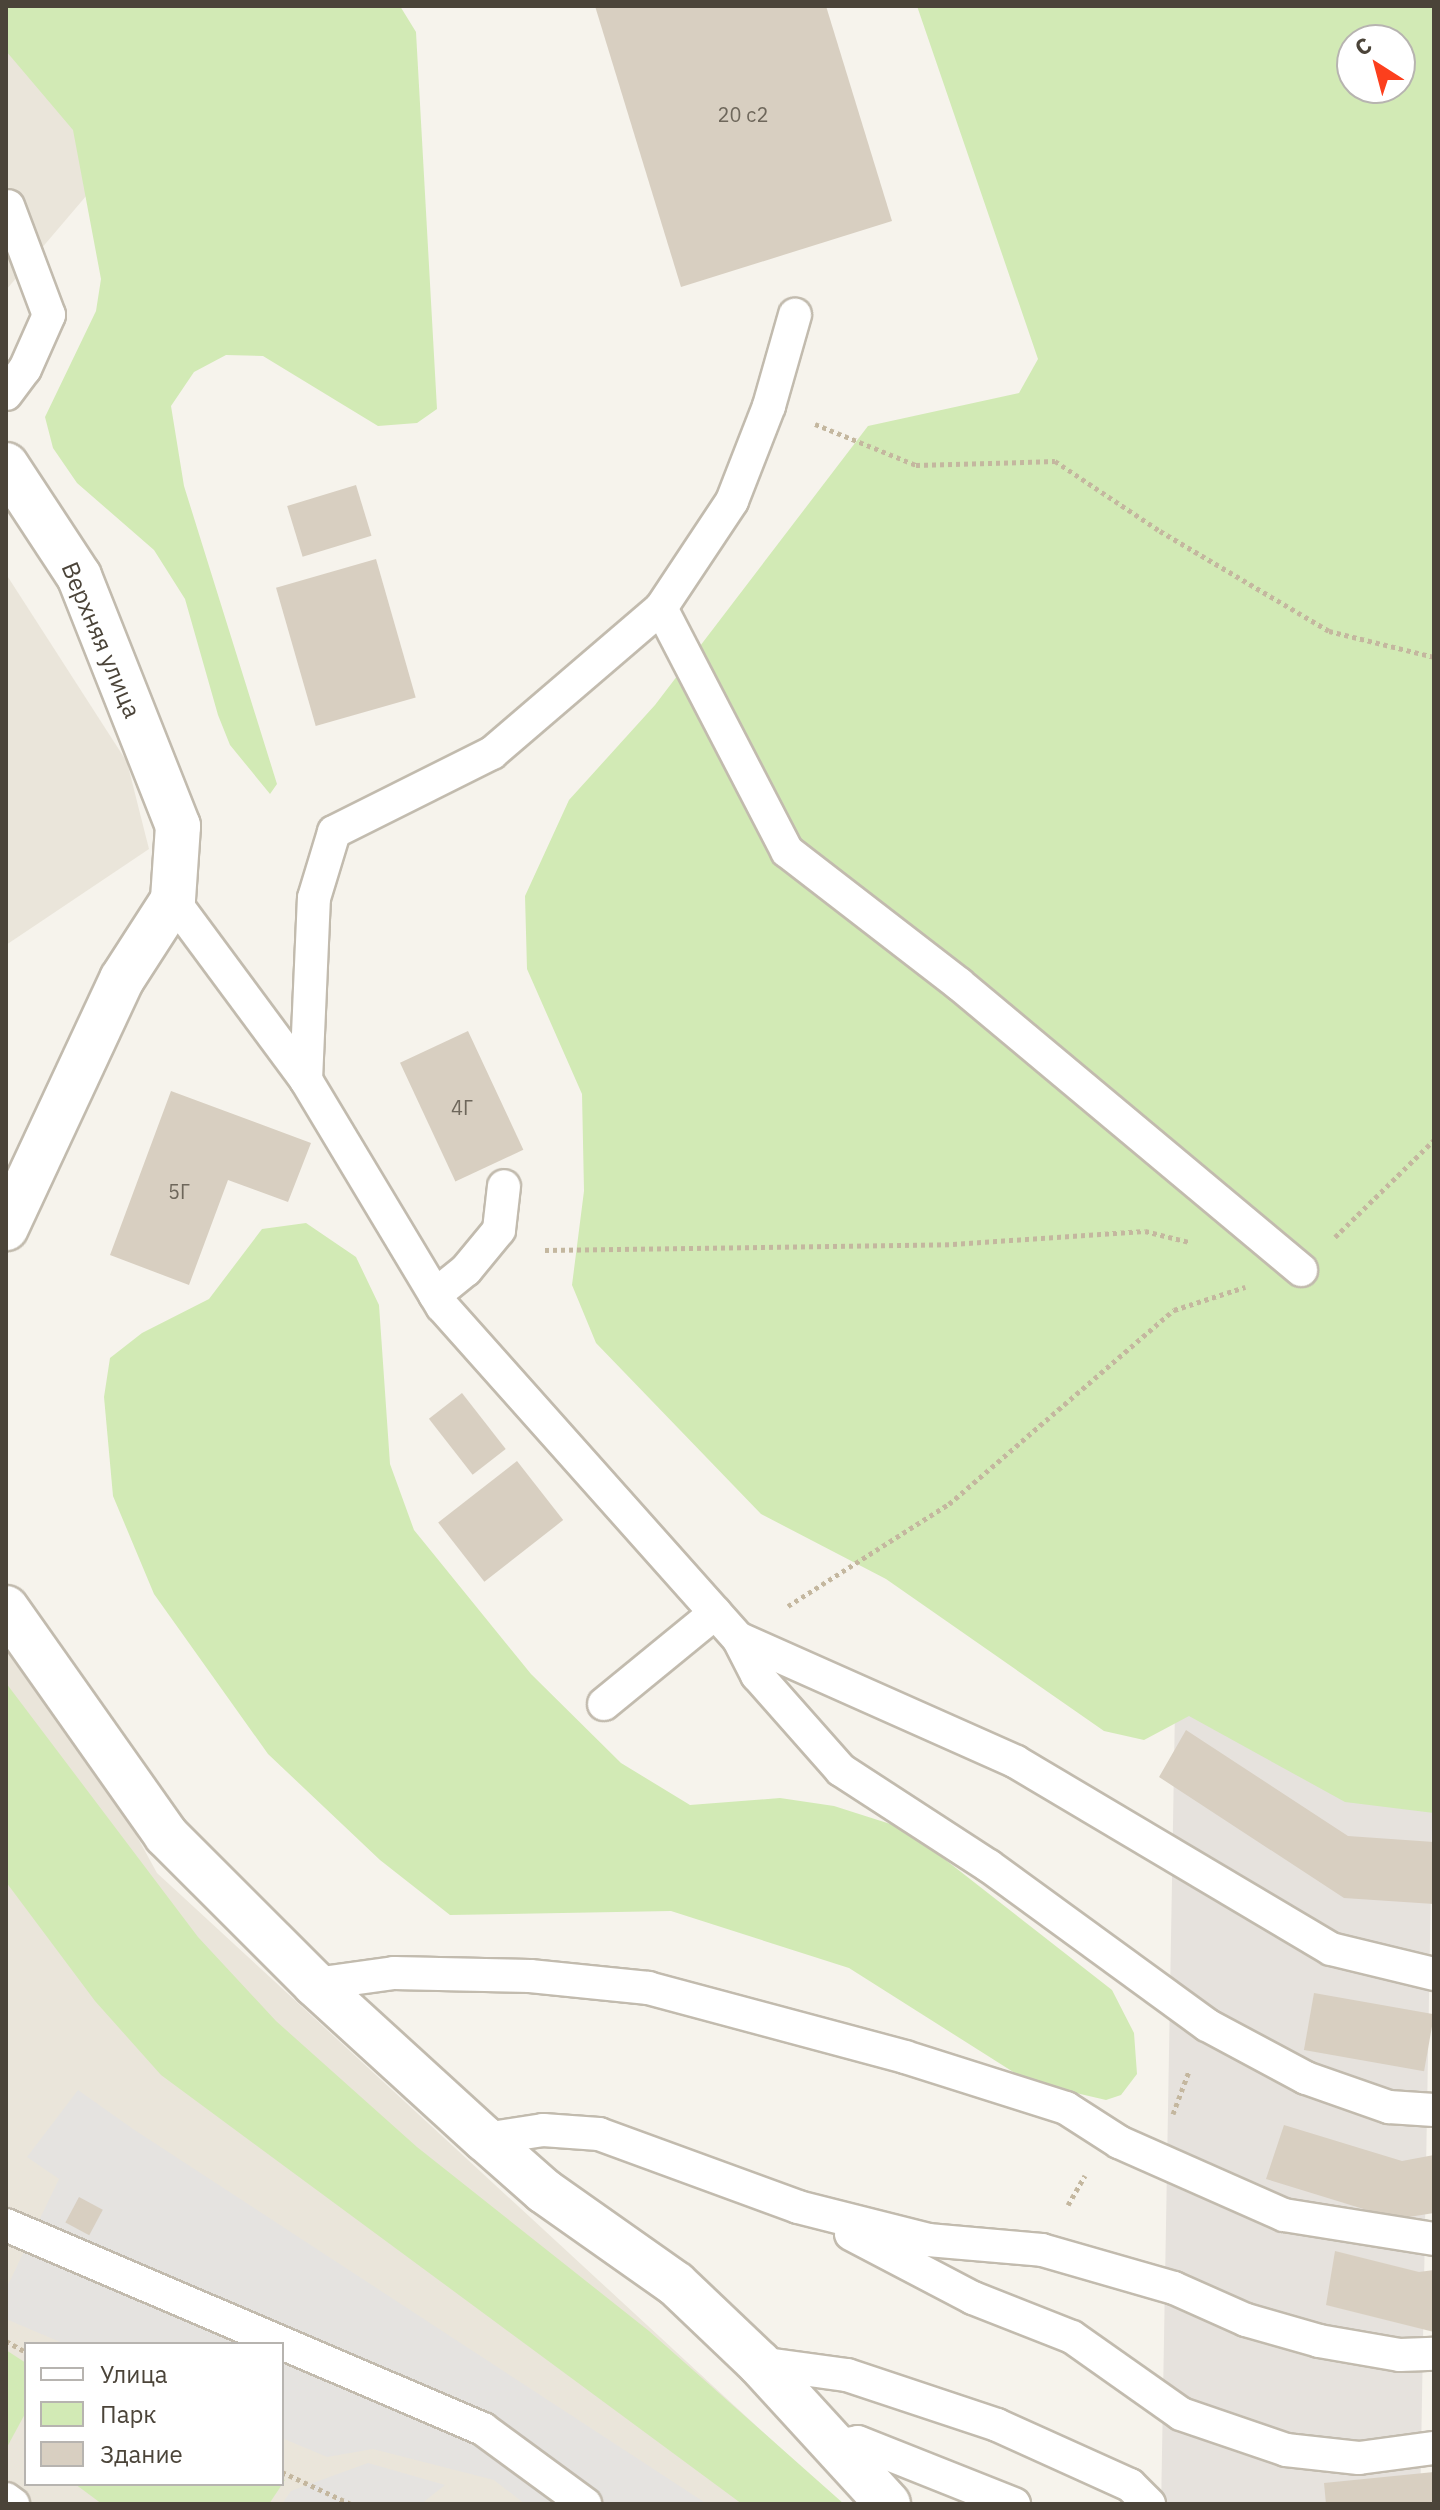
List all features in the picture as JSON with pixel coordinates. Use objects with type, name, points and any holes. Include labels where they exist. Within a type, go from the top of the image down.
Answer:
[{"type":"street","name":"Верхняя улица","points":[[6,465],[79,576],[178,826],[173,900]]},
{"type":"street","points":[[6,1228],[122,979],[173,900]]},
{"type":"street","points":[[6,1608],[166,1835],[315,1984],[544,2191],[676,2284],[759,2363],[888,2504]]},
{"type":"lane","points":[[6,394],[25,369],[49,315],[29,251],[8,206]]},
{"type":"lane","points":[[306,1080],[314,898],[334,832],[492,753],[661,608],[732,501],[769,406],[795,315]]},
{"type":"lane","points":[[661,608],[787,851],[959,984],[1301,1270]]},
{"type":"lane","points":[[173,900],[306,1080],[435,1295],[738,1638],[757,1675],[841,1770],[989,1866],[1207,2025],[1306,2078],[1389,2107],[1434,2110]]},
{"type":"lane","points":[[435,1295],[466,1270],[499,1230],[504,1186]]},
{"type":"lane","points":[[604,1704],[715,1613]]},
{"type":"lane","points":[[738,1638],[1016,1762],[1331,1949],[1434,1974]]},
{"type":"lane","points":[[315,1984],[394,1973],[530,1976],[648,1988],[905,2057],[1066,2108],[1119,2142],[1284,2215],[1434,2239]]},
{"type":"lane","points":[[485,2139],[543,2130],[599,2134],[798,2207],[928,2240],[1042,2250],[1174,2288],[1246,2320],[1319,2341],[1400,2355],[1434,2354]]},
{"type":"lane","points":[[798,2207],[973,2298],[1072,2337],[1181,2414],[1286,2450],[1359,2458],[1434,2448]]},
{"type":"lane","points":[[6,2225],[280,2342]]},
{"type":"lane","points":[[284,2344],[483,2429],[585,2504]]},
{"type":"lane","points":[[759,2363],[847,2375],[997,2425],[1160,2504]]},
{"type":"lane","points":[[836,2446],[858,2442],[1014,2504]]},
{"type":"lane","points":[[6,2499],[13,2504]]},
{"type":"path","points":[[769,406],[916,465],[1055,461],[1160,531],[1329,631],[1434,657]]},
{"type":"path","points":[[738,1638],[949,1504],[1174,1310],[1301,1270],[1434,1140]]},
{"type":"path","points":[[532,1257],[545,1250],[953,1244],[1145,1231],[1202,1245]]},
{"type":"path","points":[[1042,2250],[1093,2162],[1119,2142]]},
{"type":"path","points":[[6,2341],[24,2351]]},
{"type":"path","points":[[284,2473],[351,2504]]},
{"type":"shaded area","points":[[6,6],[248,6],[6,290]]},
{"type":"shaded area","points":[[6,574],[127,762],[149,849],[6,945]]},
{"type":"shaded area","points":[[6,1597],[157,1873],[841,2504],[6,2504]]},
{"type":"shaded area","points":[[1175,1709],[1434,1714],[1420,2504],[1161,2504]]},
{"type":"shaded area","points":[[78,2090],[707,2504],[525,2504],[494,2480],[373,2449],[327,2457],[284,2439],[284,2342],[60,2342],[6,2319],[6,2289],[59,2179],[27,2157]]},
{"type":"shaded area","points":[[368,2463],[445,2485],[421,2504],[282,2504],[291,2491]]},
{"type":"green space","points":[[6,6],[400,6],[416,32],[437,409],[417,423],[378,426],[263,356],[226,355],[194,372],[171,406],[184,486],[277,784],[270,794],[230,745],[218,715],[185,599],[154,550],[77,483],[53,448],[45,417],[96,311],[101,279],[73,130],[6,51]]},
{"type":"green space","points":[[917,6],[1434,6],[1434,1813],[1345,1802],[1189,1716],[1144,1740],[1104,1731],[886,1579],[761,1514],[596,1343],[572,1285],[584,1191],[582,1094],[527,969],[525,896],[569,800],[655,705],[868,426],[1019,393],[1038,359]]},
{"type":"green space","points":[[306,1223],[356,1257],[379,1305],[390,1464],[414,1530],[531,1674],[621,1763],[690,1805],[780,1798],[834,1806],[906,1829],[1112,1990],[1134,2033],[1137,2074],[1121,2095],[1106,2100],[1029,2082],[849,1968],[671,1911],[450,1915],[380,1860],[268,1754],[154,1594],[113,1496],[104,1397],[110,1358],[142,1333],[209,1299],[262,1229]]},
{"type":"green space","points":[[6,1683],[198,1937],[276,2021],[417,2147],[649,2331],[844,2504],[742,2504],[161,2075],[95,2001],[6,1882]]},
{"type":"green space","points":[[6,2350],[24,2362],[24,2416],[6,2449]]},
{"type":"green space","points":[[78,2486],[281,2486],[269,2504],[102,2504]]},
{"type":"building","points":[[595,6],[826,6],[892,221],[681,287]]},
{"type":"building","points":[[356,485],[371,536],[303,557],[287,506]]},
{"type":"building","points":[[376,559],[416,697],[316,726],[276,588]]},
{"type":"building","points":[[468,1031],[523,1150],[455,1181],[400,1063]]},
{"type":"building","points":[[171,1091],[311,1143],[288,1202],[228,1180],[189,1285],[110,1255]]},
{"type":"building","points":[[462,1393],[506,1449],[473,1475],[429,1419]]},
{"type":"building","points":[[517,1461],[563,1520],[484,1582],[438,1523]]},
{"type":"building","points":[[1186,1730],[1348,1836],[1434,1842],[1434,1904],[1344,1898],[1159,1777]]},
{"type":"building","points":[[1314,1993],[1434,2014],[1424,2071],[1304,2050]]},
{"type":"building","points":[[1284,2125],[1402,2161],[1434,2155],[1434,2213],[1396,2219],[1266,2179]]},
{"type":"building","points":[[79,2197],[103,2210],[89,2235],[65,2223]]},
{"type":"building","points":[[1335,2251],[1419,2272],[1434,2270],[1434,2332],[1326,2305]]},
{"type":"building","points":[[1434,2472],[1434,2504],[1326,2504],[1324,2483]]}]
